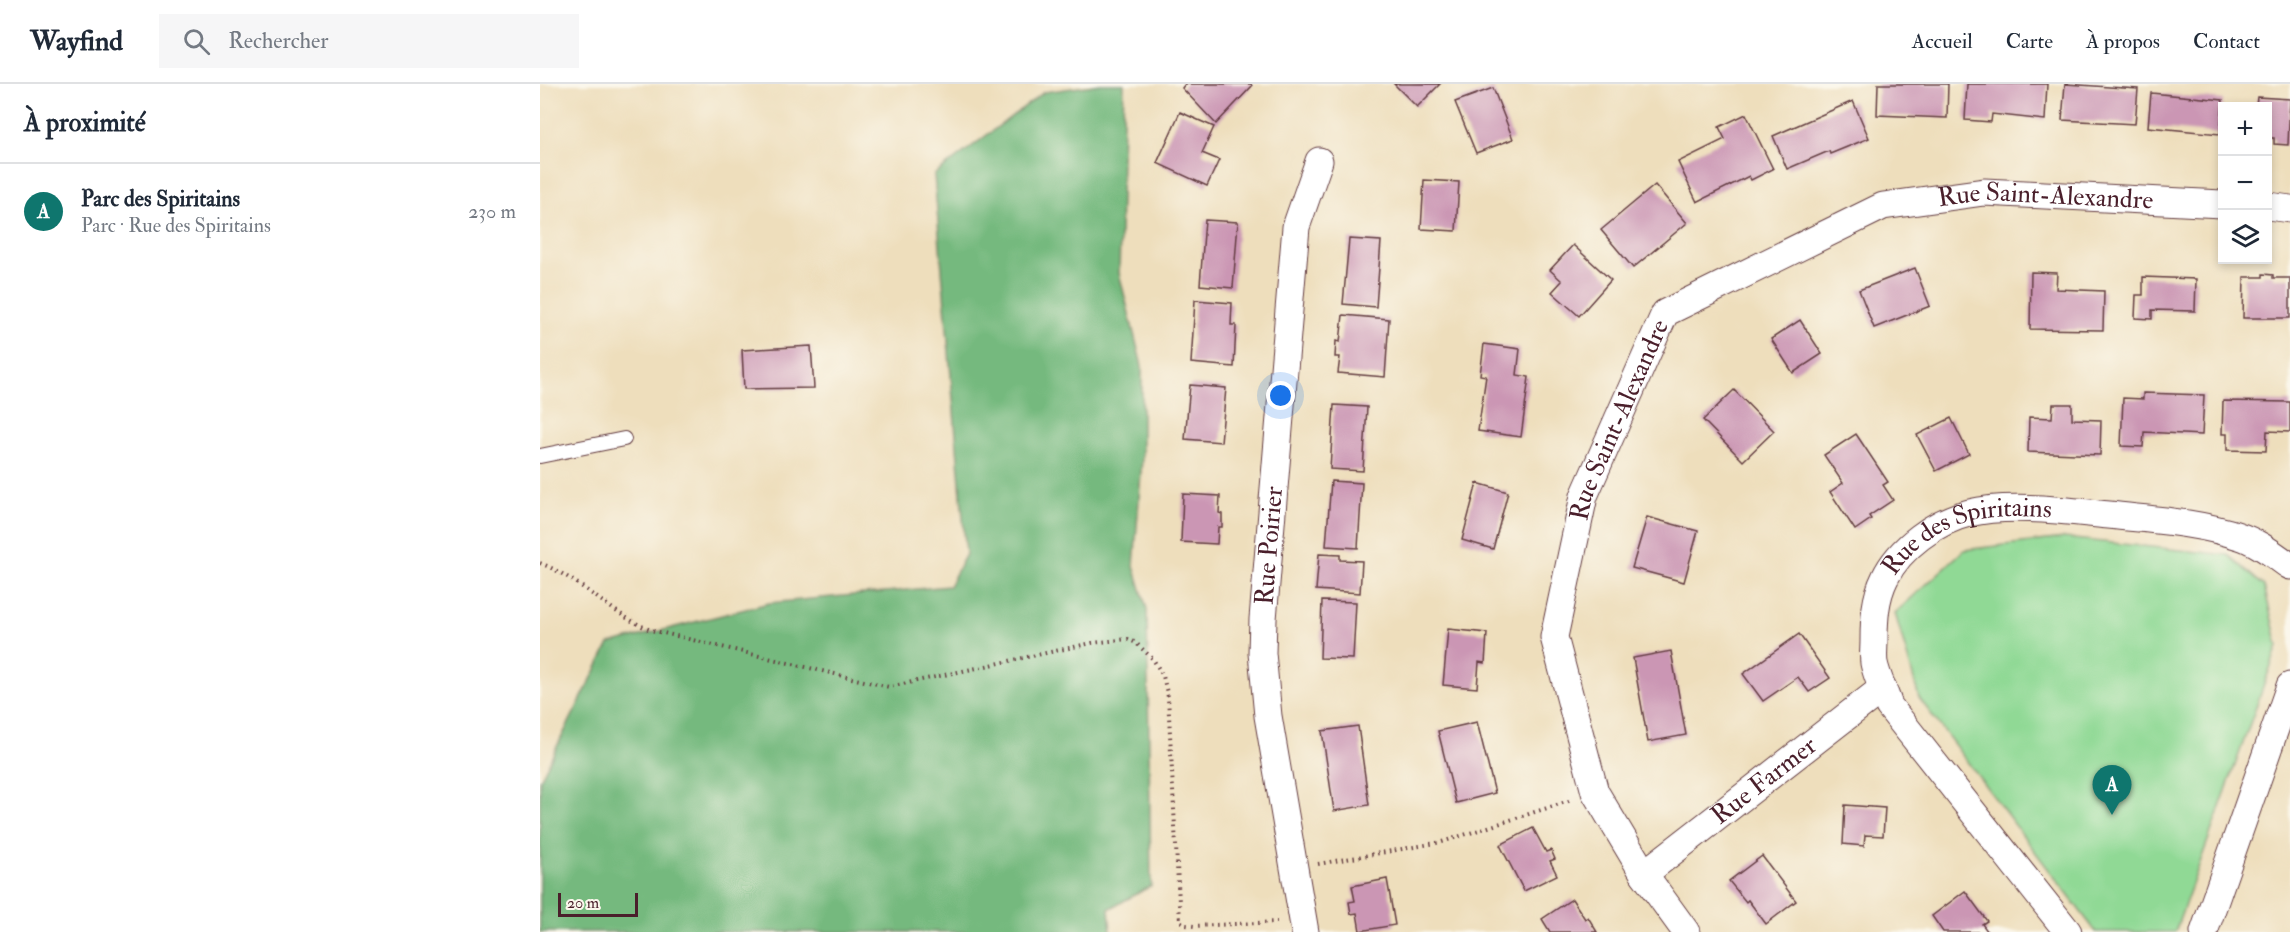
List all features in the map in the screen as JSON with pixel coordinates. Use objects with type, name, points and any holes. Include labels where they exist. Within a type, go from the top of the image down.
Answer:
[{"type":"street","name":"Rue Poirier","points":[[1304,927],[1264,685],[1263,619],[1296,227],[1319,161]]},
{"type":"street","name":"Rue Saint-Alexandre","points":[[1686,932],[1644,874],[1595,792],[1554,637],[1584,496],[1665,313],[1884,206],[1984,192],[2218,204]]},
{"type":"street","points":[[2272,207],[2290,209]]},
{"type":"street","name":"Rue des Spiritains","points":[[2068,932],[1889,706],[1874,663],[1874,619],[1885,577],[1900,556],[1923,535],[1942,524],[1969,513],[2010,509],[2056,510],[2173,522],[2240,536],[2260,545],[2290,566]]},
{"type":"street","points":[[2204,932],[2290,686]]},
{"type":"street","name":"Rue Farmer","points":[[1644,874],[1883,688]]},
{"type":"lane","points":[[540,456],[624,439]]},
{"type":"path","points":[[540,563],[556,569],[632,622],[651,630],[889,687],[1092,643],[1128,639],[1136,643],[1153,659],[1163,676],[1168,697],[1180,921],[1194,926],[1304,927]]},
{"type":"path","points":[[1293,868],[1442,842],[1595,792]]},
{"type":"green space","points":[[1101,84],[1124,84],[1119,273],[1142,366],[1142,459],[1134,566],[1147,609],[1151,886],[1109,909],[1111,932],[540,932],[540,780],[609,644],[769,603],[949,586],[966,554],[934,175],[1044,92]]},
{"type":"green space","points":[[2064,538],[2228,555],[2264,586],[2278,646],[2175,932],[2096,932],[1919,698],[1895,613],[1964,550]]},
{"type":"building","points":[[1185,84],[1251,84],[1252,86],[1216,124],[1182,88]]},
{"type":"building","points":[[1394,84],[1440,84],[1417,107]]},
{"type":"building","points":[[1878,84],[1948,84],[1947,118],[1877,115]]},
{"type":"building","points":[[1967,84],[2047,84],[2045,120],[1992,114],[1991,122],[1965,120]]},
{"type":"building","points":[[2065,84],[2138,89],[2135,124],[2062,120]]},
{"type":"building","points":[[1493,88],[1513,139],[1476,153],[1455,102]]},
{"type":"building","points":[[2151,93],[2223,100],[2218,102],[2218,134],[2148,127]]},
{"type":"building","points":[[2257,97],[2290,99],[2288,145],[2274,144],[2272,102],[2256,102]]},
{"type":"building","points":[[1853,101],[1869,138],[1830,154],[1829,151],[1787,169],[1773,136]]},
{"type":"building","points":[[1180,112],[1214,127],[1202,153],[1219,160],[1207,186],[1157,163]]},
{"type":"building","points":[[1746,114],[1773,169],[1751,180],[1749,176],[1697,202],[1678,162],[1725,139],[1719,127]]},
{"type":"building","points":[[1424,180],[1459,182],[1456,231],[1421,229]]},
{"type":"building","points":[[1655,185],[1687,223],[1633,268],[1601,230]]},
{"type":"building","points":[[1205,220],[1238,222],[1233,288],[1200,285]]},
{"type":"building","points":[[1349,239],[1381,241],[1376,307],[1343,304]]},
{"type":"building","points":[[1573,245],[1611,280],[1579,316],[1552,292],[1562,281],[1550,270]]},
{"type":"building","points":[[1915,268],[1930,306],[1874,328],[1859,290]]},
{"type":"building","points":[[2031,272],[2057,273],[2056,289],[2104,291],[2103,330],[2030,329]]},
{"type":"building","points":[[2263,274],[2273,275],[2273,278],[2290,278],[2290,318],[2243,318],[2244,277],[2263,277]]},
{"type":"building","points":[[2143,277],[2196,279],[2195,311],[2152,310],[2152,319],[2135,318],[2136,295],[2143,295]]},
{"type":"building","points":[[1195,300],[1232,303],[1231,325],[1236,325],[1234,367],[1191,363]]},
{"type":"building","points":[[1343,315],[1389,319],[1385,377],[1338,373],[1340,357],[1335,357],[1336,341],[1340,342]]},
{"type":"building","points":[[1800,320],[1822,354],[1793,373],[1771,339]]},
{"type":"building","points":[[1484,344],[1520,349],[1517,375],[1529,377],[1521,437],[1478,431],[1486,376],[1480,375]]},
{"type":"building","points":[[811,346],[814,388],[744,389],[742,350]]},
{"type":"building","points":[[1190,385],[1226,388],[1221,442],[1185,439]]},
{"type":"building","points":[[1734,390],[1774,431],[1743,461],[1703,420]]},
{"type":"building","points":[[2143,393],[2204,395],[2202,435],[2144,432],[2143,447],[2121,446],[2123,398],[2143,399]]},
{"type":"building","points":[[2223,401],[2290,402],[2290,432],[2267,431],[2266,451],[2227,450],[2227,434],[2222,434]]},
{"type":"building","points":[[2053,404],[2072,404],[2072,419],[2101,420],[2100,455],[2028,452],[2029,417],[2052,418]]},
{"type":"building","points":[[1334,405],[1367,407],[1363,471],[1330,469]]},
{"type":"building","points":[[1951,418],[1969,454],[1936,471],[1917,435]]},
{"type":"building","points":[[1856,434],[1888,482],[1883,485],[1893,500],[1869,516],[1871,519],[1855,530],[1830,492],[1843,483],[1824,455]]},
{"type":"building","points":[[1331,481],[1362,483],[1358,548],[1326,546]]},
{"type":"building","points":[[1477,483],[1508,492],[1493,549],[1462,540]]},
{"type":"building","points":[[1183,494],[1220,496],[1219,513],[1222,514],[1222,527],[1218,527],[1217,544],[1181,542]]},
{"type":"building","points":[[1647,517],[1698,531],[1684,582],[1632,568]]},
{"type":"building","points":[[1319,554],[1340,555],[1340,560],[1362,561],[1360,593],[1316,590]]},
{"type":"building","points":[[1322,601],[1356,602],[1353,659],[1320,658]]},
{"type":"building","points":[[1448,629],[1487,633],[1485,663],[1479,662],[1477,688],[1443,685]]},
{"type":"building","points":[[1799,634],[1830,678],[1809,692],[1798,677],[1763,701],[1743,674]]},
{"type":"building","points":[[1671,651],[1686,735],[1648,742],[1633,658]]},
{"type":"building","points":[[1477,722],[1495,793],[1456,803],[1438,731]]},
{"type":"building","points":[[1358,726],[1369,805],[1334,811],[1322,731]]},
{"type":"building","points":[[1845,805],[1885,808],[1883,836],[1865,835],[1864,846],[1843,844]]},
{"type":"building","points":[[1533,828],[1546,852],[1551,850],[1555,859],[1550,861],[1557,875],[1524,891],[1500,845]]},
{"type":"building","points":[[1762,856],[1796,901],[1766,924],[1748,900],[1746,902],[1729,881]]},
{"type":"building","points":[[1387,879],[1395,925],[1360,931],[1357,913],[1351,914],[1349,902],[1355,901],[1352,886]]},
{"type":"building","points":[[1965,891],[1987,921],[1982,924],[1988,932],[1943,932],[1932,916]]},
{"type":"building","points":[[1572,899],[1585,919],[1588,917],[1597,932],[1550,932],[1542,919]]},
{"type":"place","name":"Parc des Spiritains","points":[[2112,815]]}]
